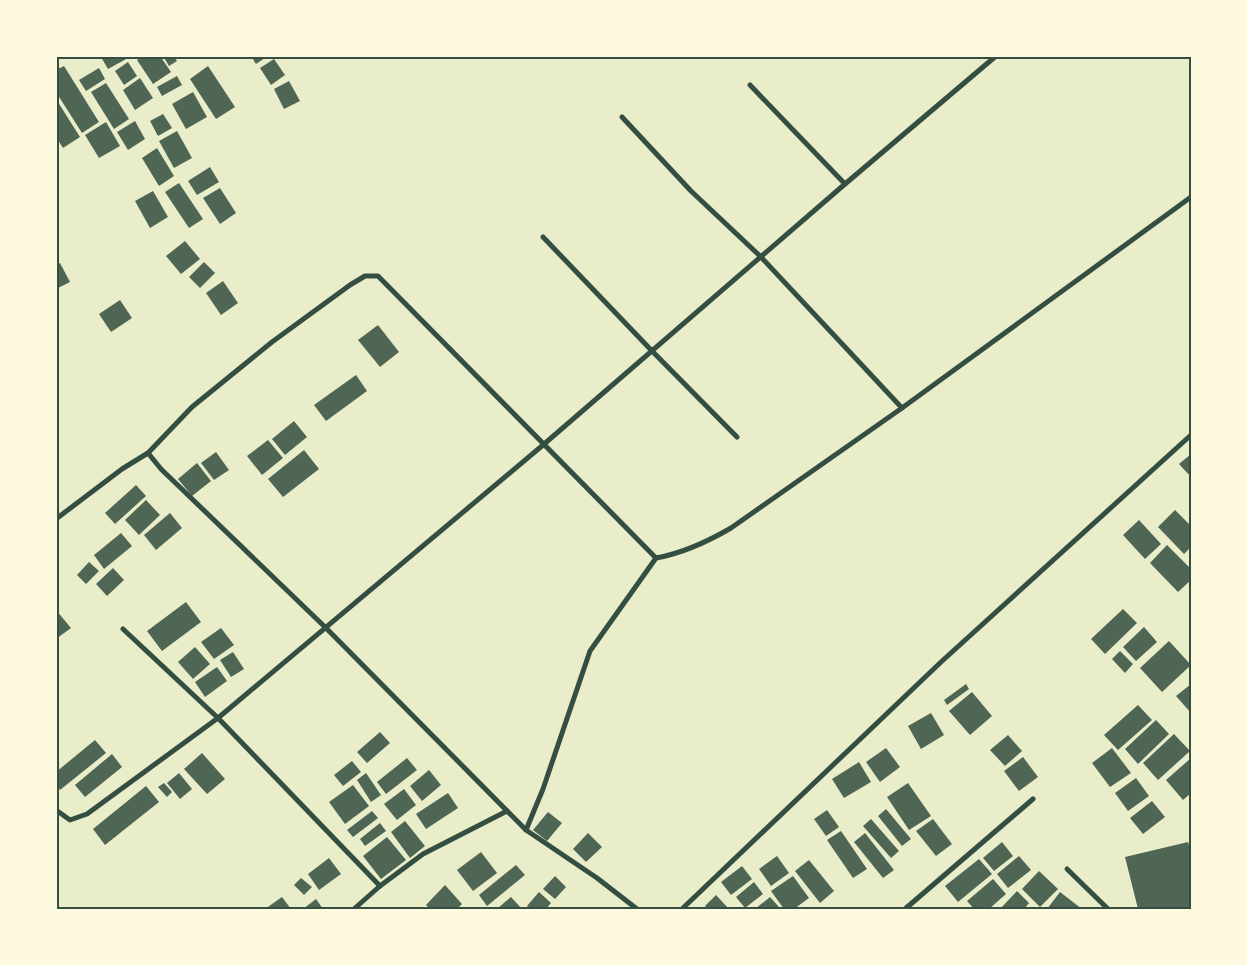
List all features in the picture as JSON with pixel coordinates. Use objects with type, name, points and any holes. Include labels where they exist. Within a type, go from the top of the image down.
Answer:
[{"type":"street","points":[[56,810],[70,820],[87,814],[218,718],[543,445],[760,256],[996,56]]},
{"type":"street","points":[[750,85],[844,184]]},
{"type":"street","points":[[622,116],[691,191],[760,256],[902,408]]},
{"type":"street","points":[[526,830],[543,789],[590,651],[656,558],[675,555],[702,544],[731,528],[902,408],[1191,196]]},
{"type":"street","points":[[544,237],[652,352],[737,437]]},
{"type":"street","points":[[56,519],[122,469],[148,453],[192,407],[272,342],[350,285],[365,276],[378,276],[656,558]]},
{"type":"street","points":[[682,909],[941,662],[1191,435]]},
{"type":"street","points":[[148,453],[161,469],[325,627],[526,830],[597,878],[637,909]]},
{"type":"street","points":[[123,629],[218,718],[380,886]]},
{"type":"street","points":[[905,909],[1034,799]]},
{"type":"street","points":[[354,909],[380,886],[423,854],[507,811]]},
{"type":"street","points":[[1067,869],[1108,909]]},
{"type":"building","points":[[127,56],[128,58],[108,69],[101,57]]},
{"type":"building","points":[[143,56],[160,56],[171,72],[153,84],[137,60]]},
{"type":"building","points":[[163,56],[174,56],[177,61],[169,66]]},
{"type":"building","points":[[251,56],[268,56],[256,64]]},
{"type":"building","points":[[274,59],[285,75],[271,85],[260,68]]},
{"type":"building","points":[[128,62],[137,76],[124,85],[115,71]]},
{"type":"building","points":[[64,66],[99,122],[82,133],[56,92],[56,70]]},
{"type":"building","points":[[208,66],[235,107],[216,119],[190,79]]},
{"type":"building","points":[[99,68],[105,79],[86,91],[79,80]]},
{"type":"building","points":[[177,76],[182,85],[162,96],[157,87]]},
{"type":"building","points":[[140,78],[153,98],[135,110],[123,90]]},
{"type":"building","points":[[289,81],[300,101],[284,109],[274,89]]},
{"type":"building","points":[[106,83],[129,119],[114,129],[91,92]]},
{"type":"building","points":[[193,92],[207,117],[186,129],[172,104]]},
{"type":"building","points":[[56,99],[80,137],[63,148],[56,137]]},
{"type":"building","points":[[163,114],[172,128],[158,136],[150,121]]},
{"type":"building","points":[[135,121],[145,139],[128,150],[117,132]]},
{"type":"building","points":[[106,122],[120,146],[99,158],[85,135]]},
{"type":"building","points":[[177,131],[192,158],[174,168],[159,141]]},
{"type":"building","points":[[157,148],[174,176],[159,186],[142,158]]},
{"type":"building","points":[[210,167],[219,182],[197,195],[188,181]]},
{"type":"building","points":[[179,183],[203,219],[189,228],[165,192]]},
{"type":"building","points":[[220,188],[236,213],[220,224],[203,198]]},
{"type":"building","points":[[153,191],[168,217],[150,228],[135,201]]},
{"type":"building","points":[[185,241],[200,259],[181,274],[166,256]]},
{"type":"building","points":[[204,262],[215,273],[200,288],[189,277]]},
{"type":"building","points":[[60,263],[70,282],[56,289],[56,265]]},
{"type":"building","points":[[223,281],[238,303],[221,315],[206,293]]},
{"type":"building","points":[[120,300],[132,318],[111,332],[99,314]]},
{"type":"building","points":[[378,325],[399,352],[380,367],[358,340]]},
{"type":"building","points":[[356,375],[367,391],[326,421],[314,405]]},
{"type":"building","points":[[294,421],[307,437],[285,455],[272,439]]},
{"type":"building","points":[[268,440],[283,458],[262,475],[247,456]]},
{"type":"building","points":[[304,450],[319,469],[283,497],[268,479]]},
{"type":"building","points":[[216,452],[229,470],[214,480],[201,463]]},
{"type":"building","points":[[1191,454],[1191,477],[1179,464]]},
{"type":"building","points":[[197,463],[211,481],[192,496],[178,479]]},
{"type":"building","points":[[136,485],[146,496],[115,524],[105,513]]},
{"type":"building","points":[[146,500],[160,515],[139,535],[125,520]]},
{"type":"building","points":[[1175,510],[1191,526],[1191,547],[1184,554],[1158,527]]},
{"type":"building","points":[[170,513],[182,528],[156,550],[144,535]]},
{"type":"building","points":[[1139,520],[1161,544],[1145,559],[1123,535]]},
{"type":"building","points":[[121,533],[132,546],[104,569],[94,555]]},
{"type":"building","points":[[1167,545],[1191,569],[1191,580],[1178,592],[1150,563]]},
{"type":"building","points":[[89,562],[99,571],[86,584],[77,575]]},
{"type":"building","points":[[113,568],[124,580],[107,596],[96,584]]},
{"type":"building","points":[[186,602],[201,622],[162,651],[147,631]]},
{"type":"building","points":[[1123,609],[1137,623],[1105,654],[1091,639]]},
{"type":"building","points":[[56,610],[71,628],[56,639]]},
{"type":"building","points":[[1144,627],[1157,642],[1136,661],[1123,647]]},
{"type":"building","points":[[221,628],[234,645],[214,659],[201,642]]},
{"type":"building","points":[[1169,641],[1191,665],[1162,692],[1140,668]]},
{"type":"building","points":[[195,647],[210,664],[193,679],[178,662]]},
{"type":"building","points":[[1120,651],[1133,664],[1125,673],[1112,659]]},
{"type":"building","points":[[233,652],[244,669],[231,677],[220,660]]},
{"type":"building","points":[[217,667],[227,681],[205,697],[195,682]]},
{"type":"building","points":[[966,684],[969,689],[947,705],[944,700]]},
{"type":"building","points":[[1191,684],[1191,713],[1176,696]]},
{"type":"building","points":[[972,692],[992,716],[970,735],[949,711]]},
{"type":"building","points":[[1138,705],[1152,720],[1118,750],[1104,735]]},
{"type":"building","points":[[931,713],[944,735],[921,749],[908,726]]},
{"type":"building","points":[[1156,720],[1169,734],[1138,764],[1125,749]]},
{"type":"building","points":[[380,732],[390,743],[367,763],[357,752]]},
{"type":"building","points":[[1174,734],[1190,751],[1158,780],[1143,763]]},
{"type":"building","points":[[1008,735],[1022,751],[1005,766],[990,750]]},
{"type":"building","points":[[95,740],[106,753],[60,790],[56,784],[56,772]]},
{"type":"building","points":[[886,748],[900,767],[880,782],[866,762]]},
{"type":"building","points":[[1112,748],[1131,773],[1110,787],[1092,763]]},
{"type":"building","points":[[202,753],[225,779],[207,794],[184,769]]},
{"type":"building","points":[[112,754],[122,767],[85,797],[75,785]]},
{"type":"building","points":[[1023,757],[1038,777],[1019,791],[1004,771]]},
{"type":"building","points":[[407,758],[417,770],[386,794],[377,782]]},
{"type":"building","points":[[1191,758],[1191,793],[1183,800],[1166,780]]},
{"type":"building","points":[[352,761],[361,772],[343,786],[334,775]]},
{"type":"building","points":[[859,762],[871,782],[844,798],[832,779]]},
{"type":"building","points":[[429,770],[441,785],[422,801],[410,786]]},
{"type":"building","points":[[179,773],[192,789],[180,799],[167,783]]},
{"type":"building","points":[[366,773],[381,795],[371,802],[357,780]]},
{"type":"building","points":[[1136,778],[1149,796],[1128,811],[1115,793]]},
{"type":"building","points":[[164,783],[172,792],[167,797],[158,787]]},
{"type":"building","points":[[908,783],[931,816],[909,830],[887,797]]},
{"type":"building","points":[[353,785],[369,806],[345,824],[329,802]]},
{"type":"building","points":[[146,786],[159,802],[105,845],[93,829]]},
{"type":"building","points":[[404,789],[416,805],[397,820],[384,804]]},
{"type":"building","points":[[448,793],[458,808],[426,829],[416,814]]},
{"type":"building","points":[[1152,801],[1165,817],[1143,834],[1130,818]]},
{"type":"building","points":[[886,809],[911,839],[902,846],[878,816]]},
{"type":"building","points":[[827,810],[839,827],[826,836],[814,819]]},
{"type":"building","points":[[372,811],[378,818],[353,837],[347,830]]},
{"type":"building","points":[[548,812],[562,823],[547,841],[533,830]]},
{"type":"building","points":[[871,819],[899,851],[891,858],[863,826]]},
{"type":"building","points":[[933,819],[952,844],[936,856],[916,831]]},
{"type":"building","points":[[405,821],[425,846],[410,858],[391,832]]},
{"type":"building","points":[[380,823],[386,831],[365,846],[360,839]]},
{"type":"building","points":[[841,831],[867,869],[853,878],[827,840]]},
{"type":"building","points":[[588,833],[602,847],[586,862],[573,849]]},
{"type":"building","points":[[865,833],[894,870],[883,878],[854,842]]},
{"type":"building","points":[[387,837],[406,860],[381,879],[363,856]]},
{"type":"building","points":[[1002,842],[1013,856],[994,871],[983,858]]},
{"type":"building","points":[[1188,842],[1191,852],[1191,909],[1138,909],[1125,857]]},
{"type":"building","points":[[481,852],[497,873],[473,891],[457,870]]},
{"type":"building","points":[[777,856],[789,873],[771,886],[759,869]]},
{"type":"building","points":[[1019,856],[1031,870],[1008,888],[997,874]]},
{"type":"building","points":[[329,858],[341,874],[319,890],[308,874]]},
{"type":"building","points":[[979,859],[992,874],[958,902],[945,886]]},
{"type":"building","points":[[809,860],[834,891],[820,903],[795,871]]},
{"type":"building","points":[[516,865],[525,875],[487,906],[479,895]]},
{"type":"building","points":[[742,866],[752,879],[731,895],[721,882]]},
{"type":"building","points":[[1039,871],[1058,889],[1040,907],[1022,889]]},
{"type":"building","points":[[555,876],[566,887],[555,899],[543,889]]},
{"type":"building","points":[[793,876],[809,898],[794,909],[784,909],[771,891]]},
{"type":"building","points":[[301,878],[312,887],[304,895],[294,885]]},
{"type":"building","points":[[993,879],[1006,894],[989,909],[974,909],[967,901]]},
{"type":"building","points":[[754,882],[763,894],[745,908],[736,897]]},
{"type":"building","points":[[445,885],[462,904],[457,909],[430,909],[426,905]]},
{"type":"building","points":[[1017,891],[1029,903],[1024,909],[1000,909]]},
{"type":"building","points":[[539,892],[551,903],[546,909],[530,909],[527,906]]},
{"type":"building","points":[[1060,892],[1082,909],[1047,909]]},
{"type":"building","points":[[716,895],[729,909],[707,909],[705,906]]},
{"type":"building","points":[[282,897],[291,909],[265,909]]},
{"type":"building","points":[[511,897],[522,909],[498,908]]},
{"type":"building","points":[[770,897],[779,907],[777,909],[755,909]]},
{"type":"building","points":[[316,899],[323,909],[303,909]]}]
